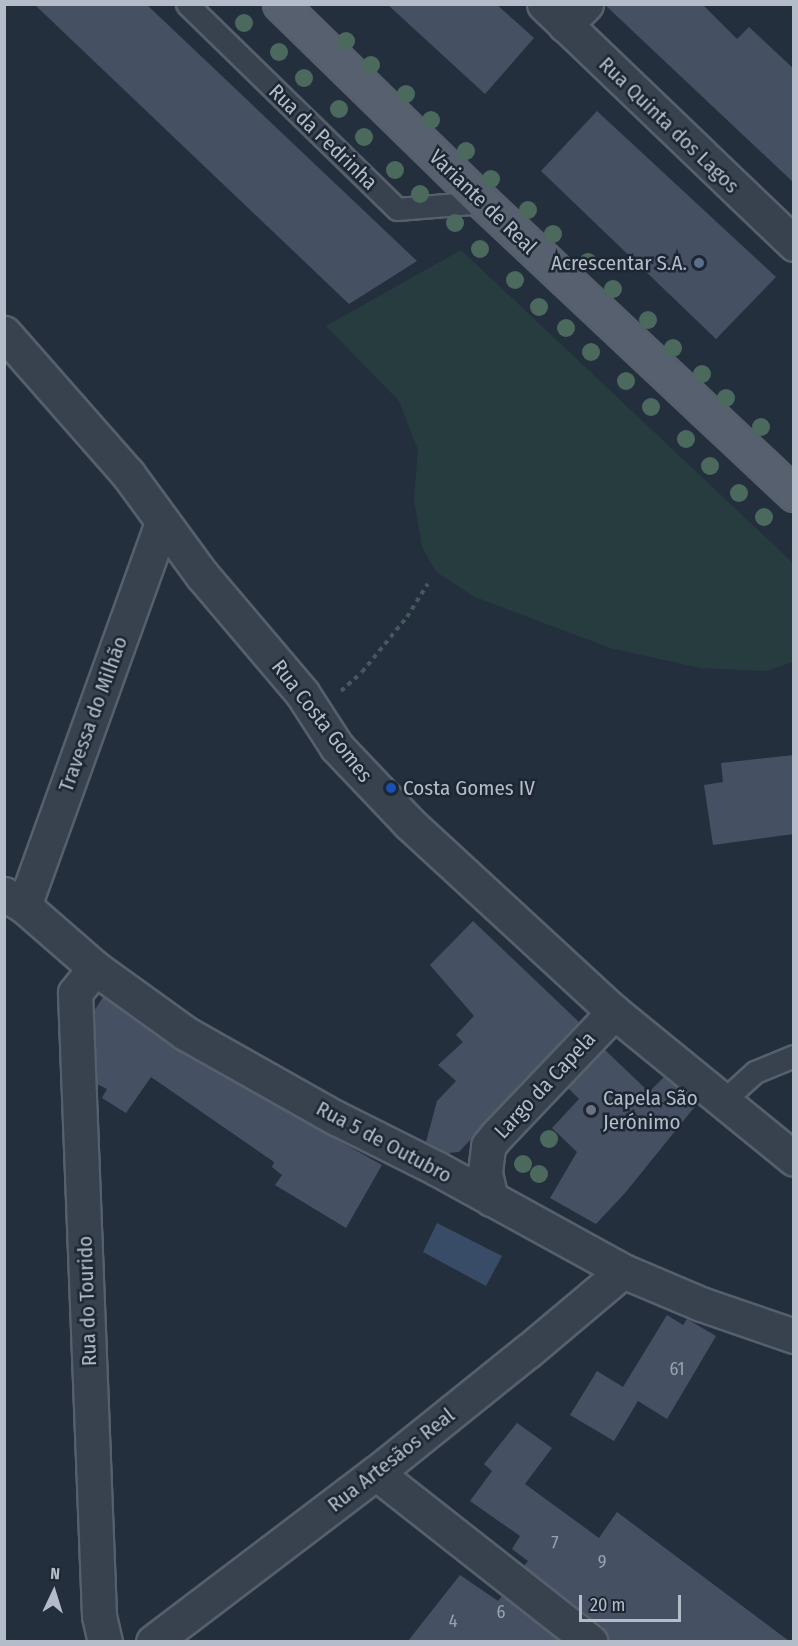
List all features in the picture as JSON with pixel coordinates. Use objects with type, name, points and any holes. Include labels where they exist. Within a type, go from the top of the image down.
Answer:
[{"type":"main road","name":"Variante de Real","points":[[280,4],[483,202],[794,494]]},
{"type":"street","name":"Rua Quinta dos Lagos","points":[[565,11],[794,244]]},
{"type":"street","name":"Rua Costa Gomes","points":[[4,333],[128,474],[202,575],[302,693],[337,747],[409,823],[614,1012],[794,1159]]},
{"type":"street","name":"Travessa do Milhão","points":[[14,900],[162,522]]},
{"type":"street","name":"Rua 5 de Outubro","points":[[14,900],[95,968],[185,1033],[336,1118],[436,1168],[622,1270],[701,1304],[794,1336]]},
{"type":"street","name":"Rua do Tourido","points":[[95,968],[75,993],[99,1616],[105,1641]]},
{"type":"street","name":"Largo da Capela","points":[[491,1199],[484,1172],[489,1146],[497,1134],[614,1012]]},
{"type":"street","name":"Rua Artesãos Real","points":[[153,1641],[376,1473],[528,1351],[622,1270]]},
{"type":"street","points":[[376,1473],[591,1641]]},
{"type":"lane","name":"Rua da Pedrinha","points":[[187,4],[397,209],[483,202]]},
{"type":"lane","points":[[722,1102],[755,1072],[794,1056]]},
{"type":"path","points":[[336,696],[362,672],[400,626],[428,584]]},
{"type":"green space","points":[[461,250],[793,563],[793,662],[766,671],[700,668],[610,648],[475,597],[436,572],[422,547],[414,499],[418,450],[399,401],[326,326]]},
{"type":"water","points":[[437,1223],[502,1256],[486,1286],[423,1252]]},
{"type":"building","points":[[34,4],[146,4],[417,261],[349,304]]},
{"type":"building","points":[[387,4],[496,4],[534,38],[485,94]]},
{"type":"building","points":[[604,4],[702,4],[737,39],[749,27],[794,69],[794,183]]},
{"type":"building","points":[[597,111],[776,277],[716,339],[541,171]]},
{"type":"building","points":[[794,755],[794,834],[713,845],[704,785],[723,782],[721,763]]},
{"type":"building","points":[[473,921],[579,1022],[459,1152],[448,1153],[426,1142],[437,1101],[456,1081],[438,1065],[463,1042],[456,1035],[474,1016],[430,965]]},
{"type":"building","points":[[103,997],[176,1049],[382,1165],[346,1228],[275,1185],[282,1175],[272,1167],[274,1162],[151,1077],[126,1113],[102,1098],[107,1089],[97,1084],[94,1011]]},
{"type":"building","points":[[604,1049],[649,1092],[664,1077],[697,1104],[625,1193],[596,1224],[550,1198],[577,1152],[552,1128],[579,1099],[568,1088]]},
{"type":"building","points":[[667,1315],[683,1325],[687,1319],[716,1336],[667,1419],[638,1401],[614,1441],[570,1415],[597,1371],[623,1387]]},
{"type":"building","points":[[517,1423],[552,1448],[525,1484],[599,1538],[617,1512],[789,1641],[609,1641],[603,1627],[524,1566],[528,1561],[512,1549],[520,1536],[470,1501],[492,1471],[484,1464]]},
{"type":"building","points":[[460,1575],[498,1601],[502,1596],[560,1641],[408,1641]]},
{"type":"place","name":"Acrescentar S.A.","points":[[699,263]]},
{"type":"place","name":"Costa Gomes IV","points":[[391,788]]},
{"type":"place","name":"Capela São Jerónimo","points":[[591,1110]]}]
